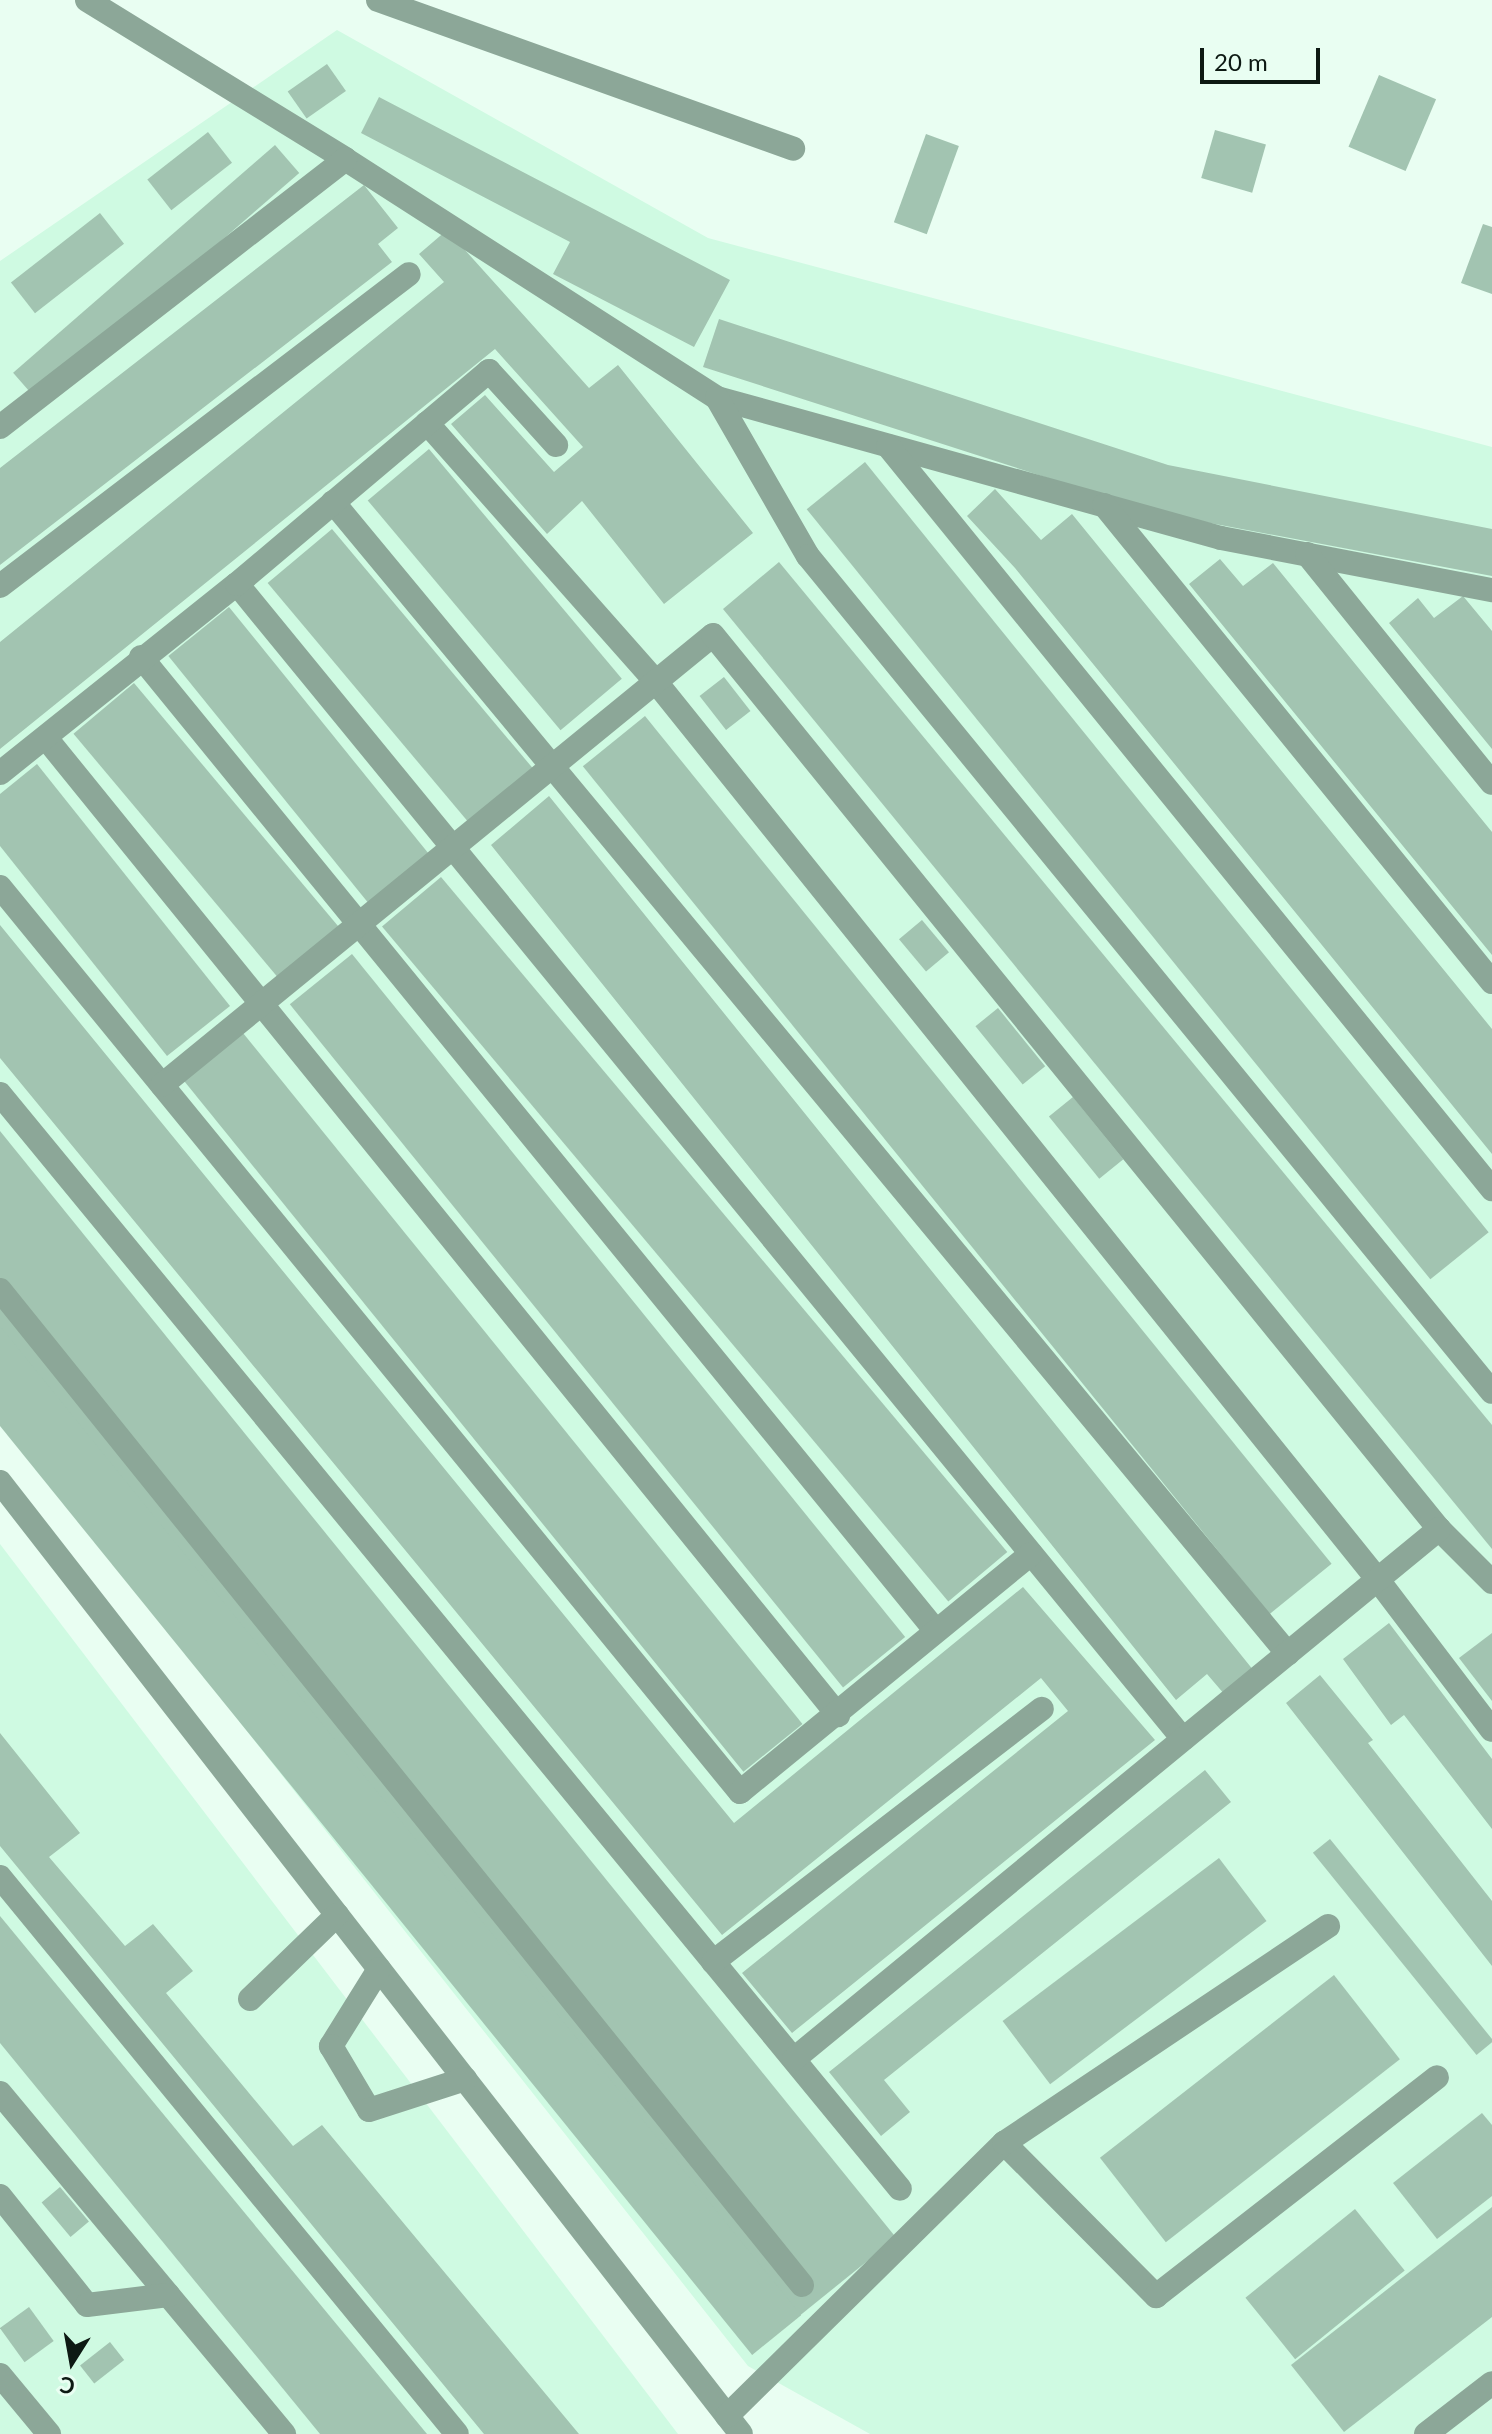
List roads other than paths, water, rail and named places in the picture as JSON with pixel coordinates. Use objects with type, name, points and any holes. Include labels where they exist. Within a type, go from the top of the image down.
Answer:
[{"type":"lane","points":[[87,0],[345,159],[717,398],[1221,538],[1492,590]]},
{"type":"lane","points":[[378,0],[793,149]]},
{"type":"lane","points":[[0,427],[345,159]]},
{"type":"lane","points":[[0,586],[409,274]]},
{"type":"lane","points":[[0,773],[141,657],[237,584],[489,371],[556,445]]},
{"type":"lane","points":[[717,398],[808,556],[1492,1392]]},
{"type":"lane","points":[[427,423],[656,682],[1378,1580],[1492,1730]]},
{"type":"lane","points":[[888,446],[1492,1189]]},
{"type":"lane","points":[[333,502],[1288,1654]]},
{"type":"lane","points":[[1104,505],[1492,982]]},
{"type":"lane","points":[[1307,554],[1492,783]]},
{"type":"lane","points":[[237,584],[1183,1739]]},
{"type":"lane","points":[[162,1085],[713,635],[1439,1529],[1492,1582]]},
{"type":"lane","points":[[141,657],[935,1630]]},
{"type":"lane","points":[[46,738],[838,1715]]},
{"type":"lane","points":[[0,887],[740,1792],[838,1715],[935,1630],[1031,1554]]},
{"type":"lane","points":[[0,1094],[900,2189]]},
{"type":"lane","points":[[0,1290],[802,2285]]},
{"type":"lane","points":[[0,1482],[734,2425],[1004,2143],[1328,1926]]},
{"type":"lane","points":[[794,2059],[1439,1529]]},
{"type":"lane","points":[[713,1962],[1042,1709]]},
{"type":"lane","points":[[0,1877],[457,2434]]},
{"type":"lane","points":[[250,1999],[337,1915]]},
{"type":"lane","points":[[379,1969],[331,2046],[369,2110],[465,2079]]},
{"type":"lane","points":[[1004,2143],[1156,2296],[1437,2077]]},
{"type":"lane","points":[[0,2093],[284,2434]]},
{"type":"lane","points":[[0,2196],[87,2305],[168,2295]]},
{"type":"lane","points":[[0,2375],[49,2434]]},
{"type":"lane","points":[[1426,2434],[1492,2383]]}]
